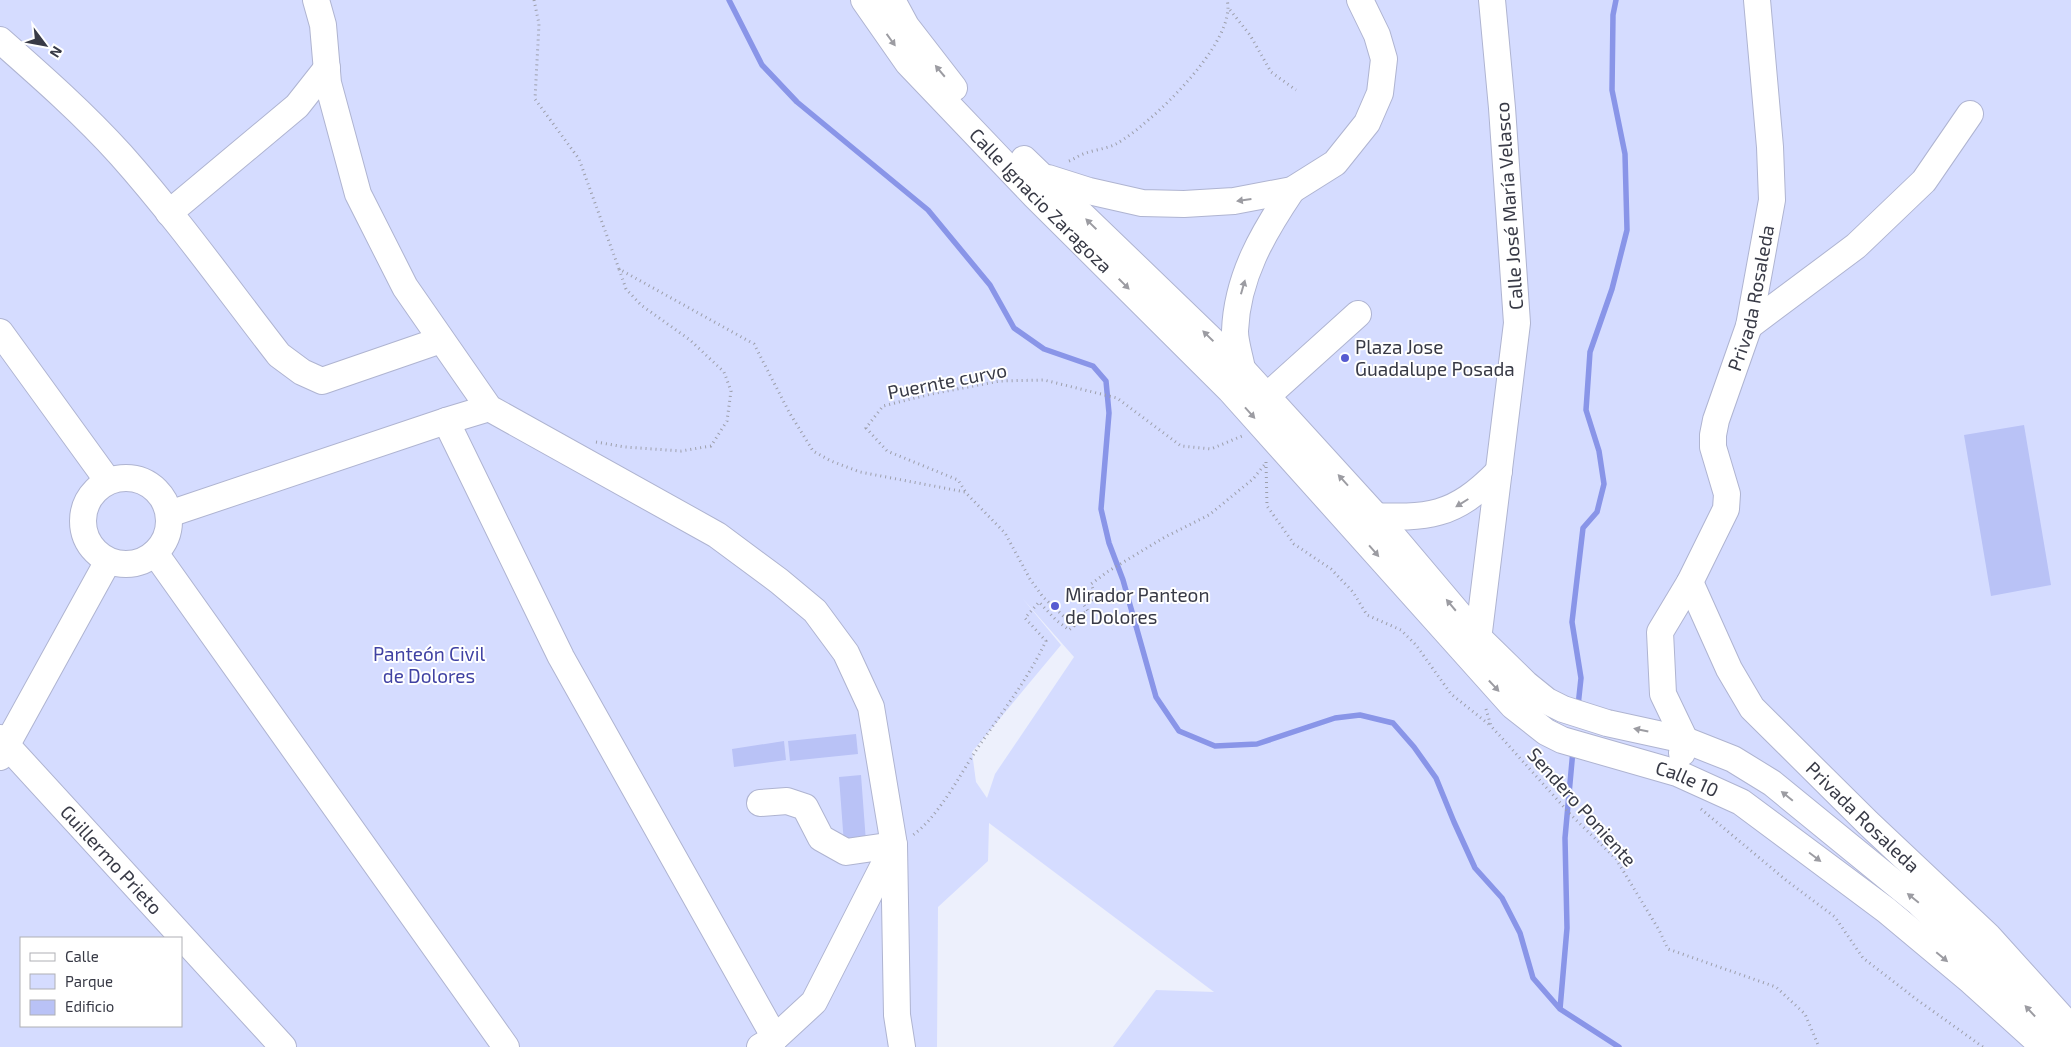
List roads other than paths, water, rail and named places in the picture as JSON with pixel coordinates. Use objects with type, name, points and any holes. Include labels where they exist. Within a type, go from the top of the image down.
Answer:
[{"type":"street","points":[[316,0],[323,25],[328,83],[358,194],[405,288],[489,408],[717,535],[815,611],[846,653],[871,707],[894,845],[897,1015],[902,1047]]},
{"type":"street","name":"Calle Ignacio Zaragoza","points":[[864,0],[908,63],[1035,196],[1236,380],[1267,396],[1376,516]]},
{"type":"street","name":"Calle Ignacio Zaragoza","points":[[892,0],[906,26],[932,62],[963,99],[1042,176],[1236,380],[1263,427],[1276,457],[1342,515]]},
{"type":"street","name":"Calle Ignacio Zaragoza","points":[[1042,176],[1089,191],[1142,203],[1184,204],[1234,201],[1292,190],[1335,163],[1367,123],[1380,93],[1384,59],[1378,35],[1360,0]]},
{"type":"street","name":"Calle José María Velasco","points":[[1475,666],[1517,323],[1502,108],[1492,0]]},
{"type":"street","name":"Privada Rosaleda","points":[[1685,740],[1664,694],[1660,632],[1690,582],[1726,509],[1727,494],[1713,447],[1713,434],[1749,326],[1772,200],[1770,147],[1757,0]]},
{"type":"street","points":[[0,40],[60,94],[121,155],[169,213],[279,355],[302,372],[322,381],[441,340]]},
{"type":"street","points":[[169,213],[297,106],[327,68]]},
{"type":"street","points":[[1749,326],[1856,246],[1924,181],[1970,114]]},
{"type":"street","name":"Calle Ignacio Zaragoza","points":[[1236,380],[1235,332],[1241,294],[1254,252],[1266,228],[1292,190]]},
{"type":"street","points":[[1267,396],[1358,314]]},
{"type":"street","points":[[0,332],[108,481]]},
{"type":"street","points":[[169,514],[489,408]]},
{"type":"street","points":[[446,421],[561,657],[768,1042],[814,1002],[894,845]]},
{"type":"street","points":[[1342,515],[1422,516],[1455,507],[1482,489],[1499,471]]},
{"type":"street","points":[[134,478],[146,482],[157,490],[169,514],[169,528],[164,542],[155,553],[144,560],[132,564],[108,561],[98,555],[89,545],[84,534],[82,521],[89,497],[97,488],[108,481],[134,478]]},
{"type":"street","name":"Calle 10","points":[[1342,515],[1475,666],[1529,720],[1546,732],[1573,743],[1677,773],[1741,802],[1886,910],[1971,981],[2044,1047]]},
{"type":"street","name":"Calle 10","points":[[1376,516],[1478,638],[1526,684],[1547,701],[1572,713],[1685,740],[1733,759],[1772,783],[1919,903],[2015,995],[2063,1047]]},
{"type":"street","points":[[155,553],[506,1047]]},
{"type":"street","points":[[2,747],[108,561]]},
{"type":"street","name":"Privada Rosaleda","points":[[1690,582],[1729,669],[1752,708],[1868,823],[1988,936],[2071,1028]]},
{"type":"street","points":[[1677,773],[1685,740]]},
{"type":"street","name":"Guillermo Prieto","points":[[2,747],[180,937]]},
{"type":"street","points":[[760,802],[787,801],[805,807],[821,838],[846,852],[894,845]]},
{"type":"street","name":"Guillermo Prieto","points":[[182,939],[283,1047]]},
{"type":"waterway","points":[[729,0],[762,65],[797,102],[928,210],[990,285],[1014,328],[1044,349],[1093,366],[1106,381],[1109,413],[1101,509],[1109,543],[1123,580],[1156,697],[1179,731],[1215,746],[1257,744],[1335,718],[1360,715],[1393,723],[1414,747],[1436,778],[1475,868],[1502,898],[1520,933],[1533,978],[1560,1009],[1619,1047]]},
{"type":"waterway","points":[[1578,706],[1581,678],[1572,622],[1583,528],[1597,512],[1604,484],[1599,451],[1586,410],[1590,352],[1612,289],[1627,230],[1625,154],[1612,90],[1613,15],[1616,0]]},
{"type":"waterway","points":[[1560,1009],[1567,928],[1565,838],[1573,750]]},
{"type":"place","name":"Plaza Jose Guadalupe Posada","points":[[1345,358]]},
{"type":"place","name":"Mirador Panteon de Dolores","points":[[1055,606]]},
{"type":"park label","name":"Panteón Civil de Dolores","points":[[429,665]]}]
